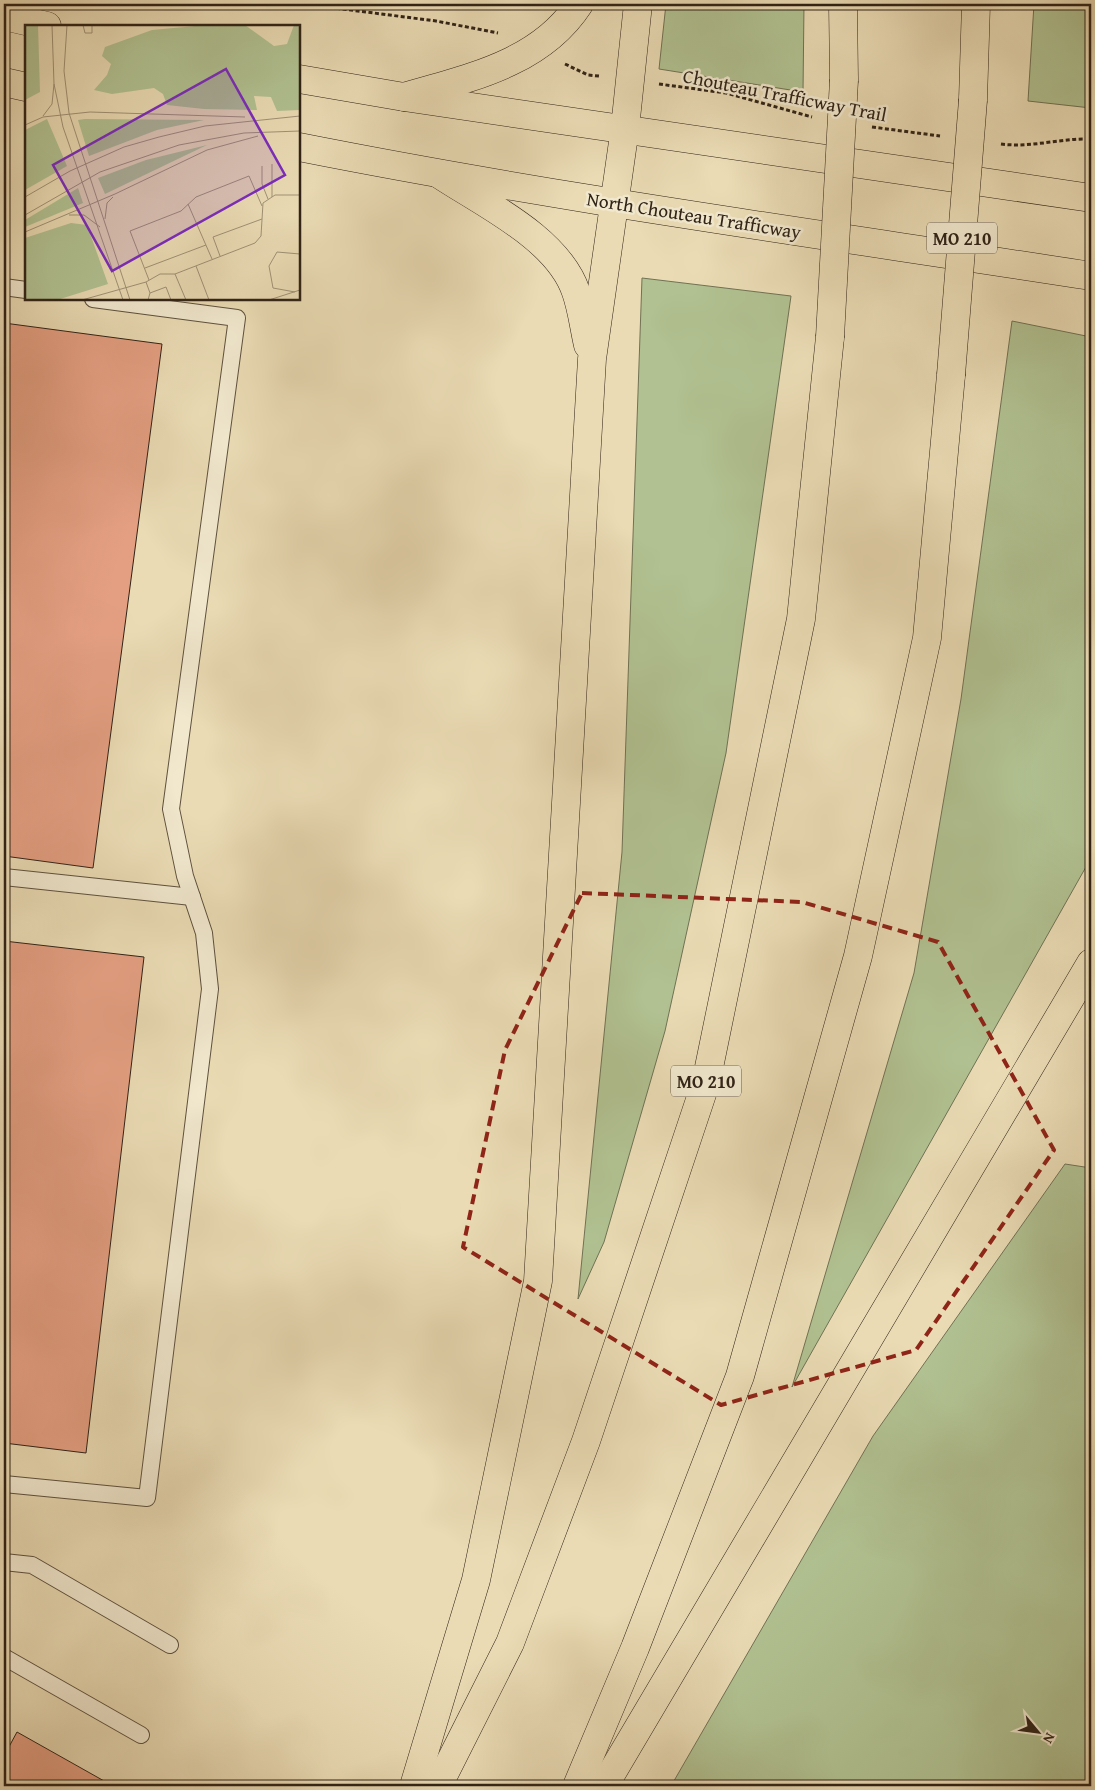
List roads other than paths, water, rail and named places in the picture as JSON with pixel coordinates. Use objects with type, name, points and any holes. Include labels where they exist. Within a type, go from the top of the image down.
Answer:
[{"type":"main road","points":[[404,97],[501,68],[534,49],[567,22],[579,4]]},
{"type":"main road","points":[[414,1786],[476,1580],[538,1281],[592,359],[625,128],[638,4]]},
{"type":"main road","name":"MO 210","points":[[438,1786],[510,1643],[586,1441],[706,1082],[801,619],[830,337],[844,80],[843,4]]},
{"type":"main road","name":"MO 210","points":[[577,1786],[635,1648],[740,1376],[858,956],[927,638],[951,375],[973,100],[976,4]]},
{"type":"main road","points":[[4,16],[43,25]]},
{"type":"main road","points":[[300,79],[404,97],[1091,198]]},
{"type":"main road","points":[[4,82],[25,87]]},
{"type":"main road","name":"North Chouteau Trafficway","points":[[300,147],[438,174],[615,203],[1091,276]]},
{"type":"main road","points":[[438,174],[525,230],[559,261],[576,291],[592,359]]},
{"type":"main road","points":[[604,1786],[1091,963]]},
{"type":"lane","points":[[4,287],[25,290]]},
{"type":"lane","points":[[4,1484],[146,1498],[210,989],[204,933],[177,842],[171,809],[237,318],[101,300]]},
{"type":"lane","points":[[4,878],[192,897]]},
{"type":"lane","points":[[4,1562],[32,1564],[170,1644]]},
{"type":"lane","points":[[4,1657],[141,1735]]}]
